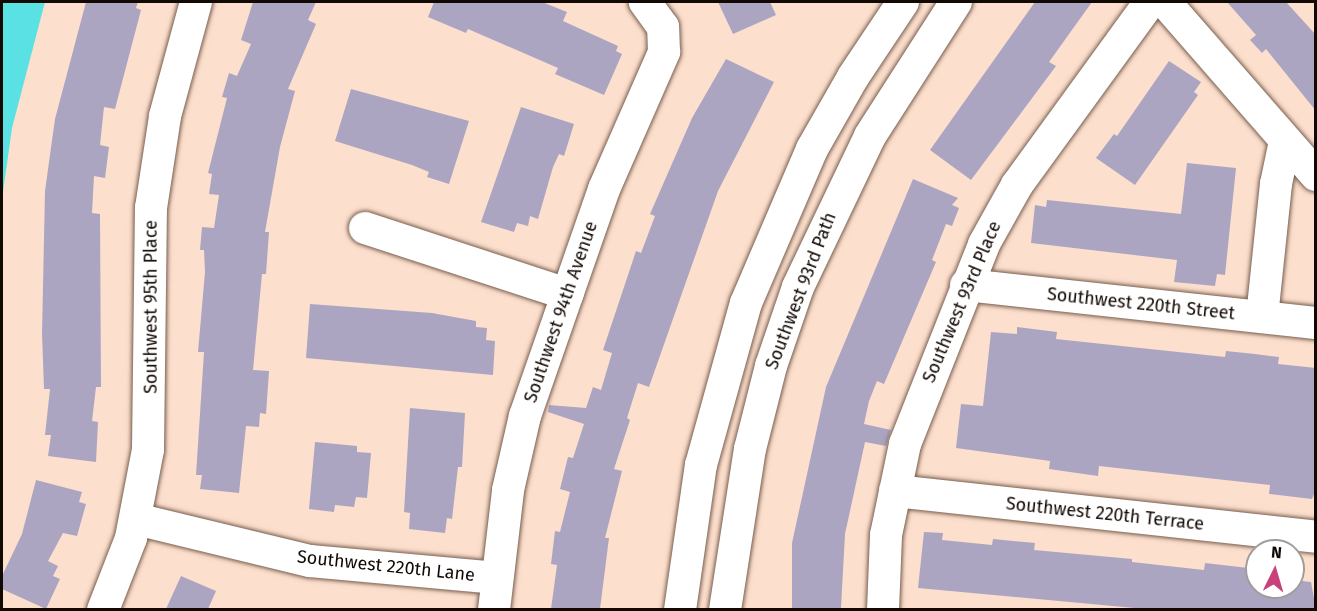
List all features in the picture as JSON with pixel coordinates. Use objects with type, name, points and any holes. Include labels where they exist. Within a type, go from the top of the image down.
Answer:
[{"type":"street","name":"Southwest 95th Place","points":[[103,609],[136,519],[151,421],[148,287],[151,208],[167,105],[196,2]]},
{"type":"street","name":"Southwest 94th Avenue","points":[[494,609],[519,438],[604,189],[663,58],[663,27],[645,2]]},
{"type":"street","points":[[680,609],[701,465],[746,303],[812,149],[853,77],[903,2]]},
{"type":"street","name":"Southwest 93rd Place","points":[[883,609],[886,535],[894,491],[912,424],[966,285],[993,224],[1012,193],[1150,2]]},
{"type":"street","points":[[1165,2],[1316,175]]},
{"type":"street","name":"Southwest 93rd Path","points":[[726,609],[750,449],[771,366],[798,287],[870,136],[951,5]]},
{"type":"street","points":[[1262,317],[1277,178],[1285,141]]},
{"type":"street","points":[[366,228],[567,294]]},
{"type":"street","name":"Southwest 220th Street","points":[[966,285],[1316,323]]},
{"type":"street","name":"Southwest 220th Terrace","points":[[894,491],[1316,537]]},
{"type":"street","name":"Southwest 220th Lane","points":[[136,519],[310,561],[497,578]]},
{"type":"water","points":[[2,2],[45,2],[12,128],[2,199]]},
{"type":"building","points":[[86,2],[138,2],[136,8],[141,10],[115,109],[104,107],[100,145],[109,147],[105,178],[94,176],[92,213],[100,214],[101,387],[96,387],[92,421],[98,422],[96,462],[48,456],[51,435],[45,435],[50,389],[44,389],[42,333],[45,191],[55,119]]},
{"type":"building","points":[[253,2],[316,2],[308,20],[316,24],[288,89],[295,91],[280,147],[265,232],[269,232],[266,274],[262,274],[253,370],[269,371],[266,414],[260,413],[259,427],[246,426],[239,493],[200,489],[202,475],[196,475],[204,352],[198,352],[205,272],[204,250],[200,250],[202,227],[214,228],[219,195],[209,194],[212,174],[208,173],[227,98],[222,97],[229,73],[237,76],[251,44],[241,40]]},
{"type":"building","points":[[434,2],[542,2],[567,12],[563,21],[618,46],[616,51],[622,54],[604,95],[555,74],[558,68],[468,29],[466,33],[428,17]]},
{"type":"building","points":[[718,2],[770,2],[776,15],[733,34]]},
{"type":"building","points":[[1035,2],[1092,2],[1049,62],[1056,66],[971,180],[930,150]]},
{"type":"building","points":[[1227,2],[1286,2],[1316,35],[1316,111],[1266,49],[1262,53],[1250,40],[1256,35]]},
{"type":"building","points":[[726,59],[774,82],[718,191],[649,387],[638,383],[627,418],[630,420],[614,469],[622,471],[605,538],[609,538],[600,609],[551,609],[557,565],[551,564],[555,531],[560,532],[570,492],[560,489],[568,457],[573,458],[584,424],[548,412],[549,405],[586,408],[593,387],[601,390],[612,353],[603,350],[636,251],[641,253],[655,216],[650,214],[692,118]]},
{"type":"building","points":[[1169,61],[1201,82],[1194,92],[1198,95],[1135,185],[1096,158],[1114,134],[1117,136]]},
{"type":"building","points":[[351,89],[469,121],[449,184],[427,177],[429,172],[412,165],[335,141]]},
{"type":"building","points":[[521,107],[574,124],[564,156],[559,154],[553,167],[538,219],[530,216],[528,226],[517,223],[514,232],[481,222]]},
{"type":"building","points":[[1187,163],[1236,168],[1225,275],[1217,274],[1215,286],[1174,282],[1177,260],[1031,243],[1035,205],[1046,207],[1047,200],[1181,214]]},
{"type":"building","points":[[913,179],[958,198],[952,205],[959,208],[952,226],[946,224],[932,260],[936,262],[884,384],[877,381],[869,401],[864,424],[891,430],[886,446],[865,442],[845,534],[841,608],[792,609],[792,543],[826,387]]},
{"type":"building","points":[[310,304],[432,313],[476,321],[476,327],[487,328],[486,340],[495,341],[493,375],[306,358]]},
{"type":"building","points":[[1017,327],[1057,332],[1056,339],[1225,357],[1226,351],[1255,354],[1279,357],[1278,364],[1316,368],[1316,489],[1312,499],[1269,494],[1270,485],[1099,466],[1098,476],[1049,469],[1050,461],[956,448],[961,404],[983,406],[991,332],[1017,334]]},
{"type":"building","points":[[410,408],[465,413],[462,467],[458,467],[452,519],[447,518],[445,533],[409,529],[410,513],[404,512]]},
{"type":"building","points":[[315,442],[357,446],[357,452],[371,453],[367,498],[356,497],[354,507],[335,505],[334,512],[309,509]]},
{"type":"building","points":[[36,480],[82,492],[79,502],[86,504],[77,536],[63,533],[48,561],[58,566],[53,576],[60,579],[46,609],[2,589],[2,576],[22,534]]},
{"type":"building","points":[[924,532],[943,533],[942,540],[992,545],[993,539],[1035,543],[1034,550],[1132,559],[1132,562],[1204,570],[1205,563],[1245,568],[1245,599],[1305,599],[1305,581],[1311,582],[1316,609],[1145,609],[918,588]]},
{"type":"building","points":[[181,576],[216,591],[208,609],[166,609]]}]
